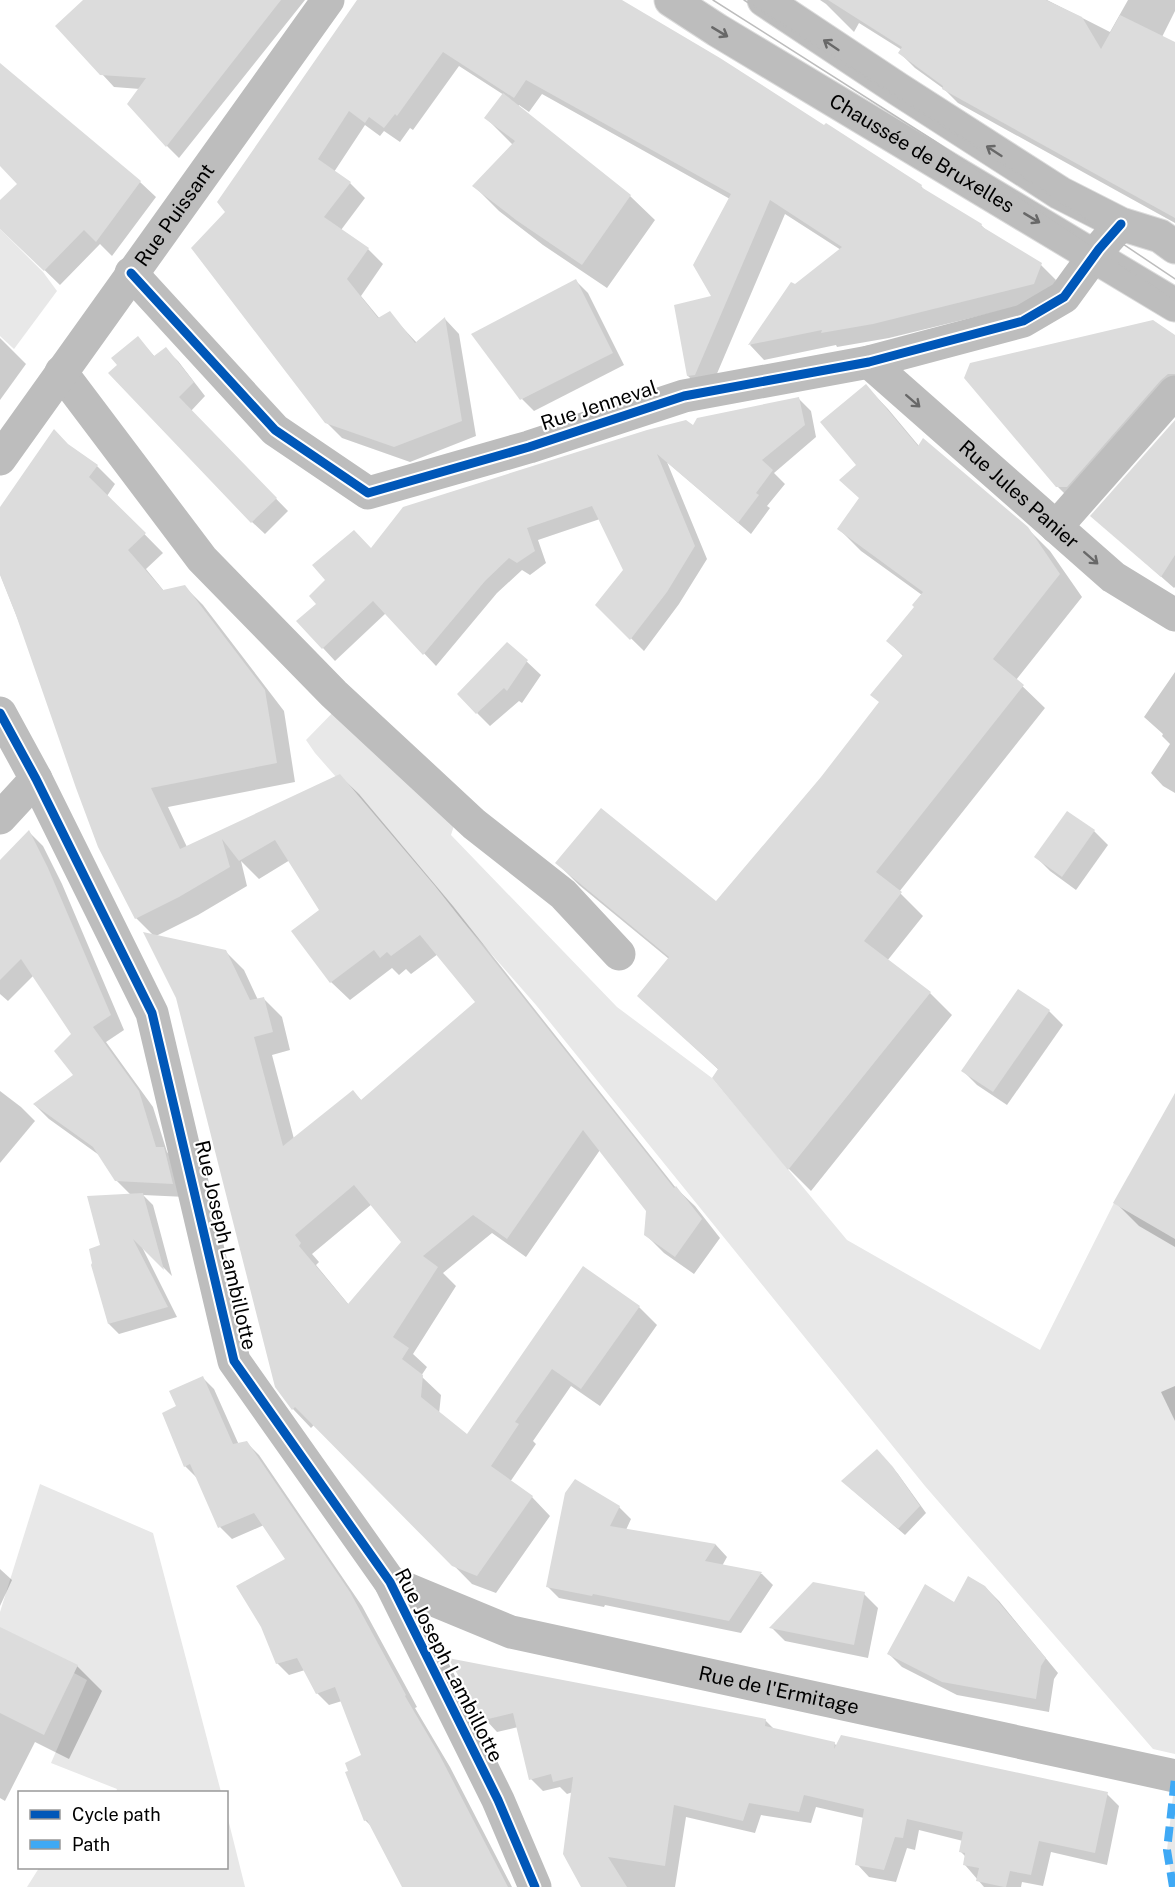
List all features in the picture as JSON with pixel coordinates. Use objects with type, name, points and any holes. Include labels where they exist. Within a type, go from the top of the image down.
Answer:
[{"type":"street","name":"Rue Puissant","points":[[0,459],[328,0]]},
{"type":"street","name":"Chaussée de Bruxelles","points":[[671,0],[717,30],[1175,305]]},
{"type":"street","name":"Chaussée de Bruxelles","points":[[764,0],[1060,193],[1121,224],[1160,236],[1175,247]]},
{"type":"street","name":"Rue Jenneval","points":[[131,273],[275,430],[368,493],[529,447],[684,396],[869,362],[1023,321],[1064,297],[1094,255],[1121,224]]},
{"type":"street","name":"Rue Jules Panier","points":[[869,362],[1113,577],[1175,615]]},
{"type":"street","points":[[61,372],[202,560],[333,694],[474,825],[563,894],[619,954]]},
{"type":"street","points":[[1056,527],[1175,392]]},
{"type":"street","name":"Rue Joseph Lambillotte","points":[[0,712],[36,778],[152,1013],[234,1361],[390,1582],[498,1800],[535,1887]]},
{"type":"street","points":[[0,818],[36,778]]},
{"type":"street","name":"Rue de l'Ermitage","points":[[390,1582],[511,1632],[1175,1776]]},
{"type":"shaded area","points":[[0,229],[43,272],[57,291],[14,349],[0,336]]},
{"type":"shaded area","points":[[343,702],[459,810],[451,835],[617,1007],[712,1078],[847,1240],[1040,1350],[1114,1203],[1175,1238],[1175,1754],[1153,1749],[925,1486],[536,1005],[315,753],[306,740]]},
{"type":"shaded area","points":[[40,1484],[153,1533],[221,1791],[116,1791],[117,1789],[51,1763],[87,1680],[0,1633],[0,1612]]},
{"type":"shaded area","points":[[1175,1778],[1175,1887],[1173,1887],[1167,1850]]},
{"type":"shaded area","points":[[228,1819],[245,1887],[27,1887],[38,1869],[228,1869]]},
{"type":"building","points":[[83,0],[281,0],[166,147],[127,104],[146,78],[100,75],[55,26]]},
{"type":"building","points":[[357,0],[622,0],[720,58],[824,125],[826,123],[922,185],[921,187],[982,224],[981,226],[1042,263],[1034,284],[873,324],[821,333],[822,330],[748,345],[791,282],[795,284],[842,247],[770,200],[695,375],[687,376],[674,305],[711,296],[693,265],[731,194],[526,80],[514,98],[443,52],[397,116],[395,114],[384,128],[369,117],[365,123],[349,111],[318,159],[351,182],[324,217],[369,248],[347,279],[378,318],[390,311],[415,343],[445,317],[462,421],[394,447],[325,423],[191,248],[225,212],[217,202]]},
{"type":"building","points":[[828,0],[1046,0],[1082,17],[1101,49],[1120,15],[1175,42],[1175,218],[942,89],[943,86],[898,53],[902,47]]},
{"type":"building","points":[[0,63],[141,181],[96,242],[84,230],[44,271],[0,229],[0,200],[17,184],[0,166]]},
{"type":"building","points":[[503,93],[631,195],[582,265],[516,220],[472,186],[515,141],[484,118]]},
{"type":"building","points":[[576,279],[613,353],[520,400],[471,334]]},
{"type":"building","points":[[1153,320],[1175,335],[1175,374],[1168,374],[1161,380],[1067,487],[1056,487],[964,378],[970,363]]},
{"type":"building","points":[[138,336],[154,356],[166,347],[194,382],[179,397],[277,498],[251,523],[108,373],[117,365],[111,358]]},
{"type":"building","points":[[866,384],[918,446],[923,438],[1028,527],[1060,574],[993,659],[1024,685],[876,872],[902,892],[864,941],[931,992],[788,1170],[712,1078],[718,1069],[637,996],[669,957],[555,863],[601,808],[716,901],[821,777],[879,702],[870,695],[903,655],[886,641],[914,607],[912,605],[923,592],[837,529],[859,498],[839,480],[856,465],[820,422]]},
{"type":"building","points":[[799,397],[805,425],[762,460],[773,470],[756,493],[759,495],[738,523],[657,454],[695,546],[667,592],[630,640],[595,605],[623,570],[592,506],[527,528],[535,551],[517,563],[509,558],[485,581],[423,655],[373,601],[322,649],[296,621],[316,604],[309,596],[325,580],[312,565],[354,530],[371,548],[403,507],[647,430],[686,420],[693,425],[697,418]]},
{"type":"building","points":[[1175,420],[1175,555],[1161,577],[1090,516]]},
{"type":"building","points":[[54,429],[68,444],[98,465],[89,477],[146,533],[128,550],[163,590],[185,585],[265,690],[277,763],[151,788],[180,849],[340,774],[435,886],[674,1188],[676,1186],[702,1219],[675,1257],[644,1235],[646,1211],[583,1130],[507,1239],[473,1215],[423,1256],[438,1267],[393,1337],[409,1348],[402,1359],[423,1375],[421,1397],[467,1434],[583,1266],[640,1306],[581,1389],[552,1369],[515,1422],[519,1424],[491,1466],[533,1496],[477,1576],[452,1566],[295,1407],[292,1410],[275,1387],[176,998],[143,932],[226,950],[250,1000],[264,997],[273,1032],[254,1037],[283,1146],[353,1090],[361,1100],[475,1002],[420,935],[391,956],[387,952],[380,958],[374,950],[330,983],[291,931],[319,910],[275,840],[239,861],[222,839],[230,867],[179,897],[135,919],[98,847],[0,575],[0,507]],"holes":[[[354,1185],[401,1242],[348,1304],[299,1246],[301,1243],[295,1235]]]},
{"type":"building","points":[[507,642],[528,660],[507,691],[504,688],[476,714],[457,694]]},
{"type":"building","points":[[1067,811],[1095,830],[1062,877],[1034,857]]},
{"type":"building","points":[[29,830],[48,868],[111,1015],[93,1027],[139,1091],[156,1147],[164,1147],[173,1184],[115,1181],[93,1147],[33,1104],[73,1075],[54,1051],[71,1034],[21,959],[0,980],[0,860]]},
{"type":"building","points":[[1018,989],[1050,1010],[993,1092],[961,1071]]},
{"type":"building","points":[[1175,1093],[1175,1239],[1113,1203]]},
{"type":"building","points":[[143,1193],[164,1270],[133,1239],[168,1307],[108,1324],[91,1265],[89,1249],[100,1245],[87,1196]]},
{"type":"building","points":[[203,1376],[233,1444],[247,1441],[350,1592],[405,1696],[439,1754],[508,1887],[402,1887],[367,1820],[364,1821],[345,1772],[348,1771],[345,1763],[361,1755],[335,1687],[316,1694],[297,1658],[276,1664],[261,1627],[236,1586],[285,1559],[254,1513],[218,1528],[190,1464],[184,1467],[162,1413],[176,1406],[169,1391]]},
{"type":"building","points":[[877,1449],[893,1467],[920,1506],[898,1529],[841,1481]]},
{"type":"building","points":[[575,1479],[620,1506],[610,1526],[716,1544],[705,1561],[762,1572],[729,1621],[546,1587],[565,1493]]},
{"type":"building","points":[[968,1576],[985,1586],[1046,1658],[1041,1666],[1036,1699],[942,1682],[887,1654],[925,1584],[954,1602]]},
{"type":"building","points":[[813,1582],[865,1592],[854,1645],[769,1628]]},
{"type":"building","points":[[0,1627],[78,1665],[44,1735],[0,1713]]},
{"type":"building","points":[[448,1658],[766,1719],[765,1726],[835,1742],[834,1749],[841,1735],[1108,1792],[1095,1853],[1039,1841],[1031,1875],[1010,1871],[1006,1887],[1004,1887],[976,1881],[979,1868],[963,1865],[965,1853],[959,1852],[963,1832],[907,1819],[903,1838],[895,1837],[884,1870],[855,1865],[864,1809],[804,1795],[799,1812],[749,1803],[743,1821],[674,1805],[665,1866],[608,1857],[627,1887],[581,1887],[563,1854],[573,1777],[553,1782],[551,1774],[529,1780],[513,1713],[484,1720]]},
{"type":"tram line","points":[[713,0],[933,140],[1175,301]]},
{"type":"tram line","points":[[744,0],[1010,168],[1175,279]]},
{"type":"marked path","points":[[1173,1887],[1167,1850],[1175,1778]]},
{"type":"cycle path","points":[[131,273],[275,430],[368,493],[529,447],[684,396],[869,362],[1023,321],[1064,297],[1099,249],[1121,224]]},
{"type":"cycle path","points":[[0,713],[36,779],[152,1013],[234,1361],[390,1582],[498,1800],[535,1887]]}]
